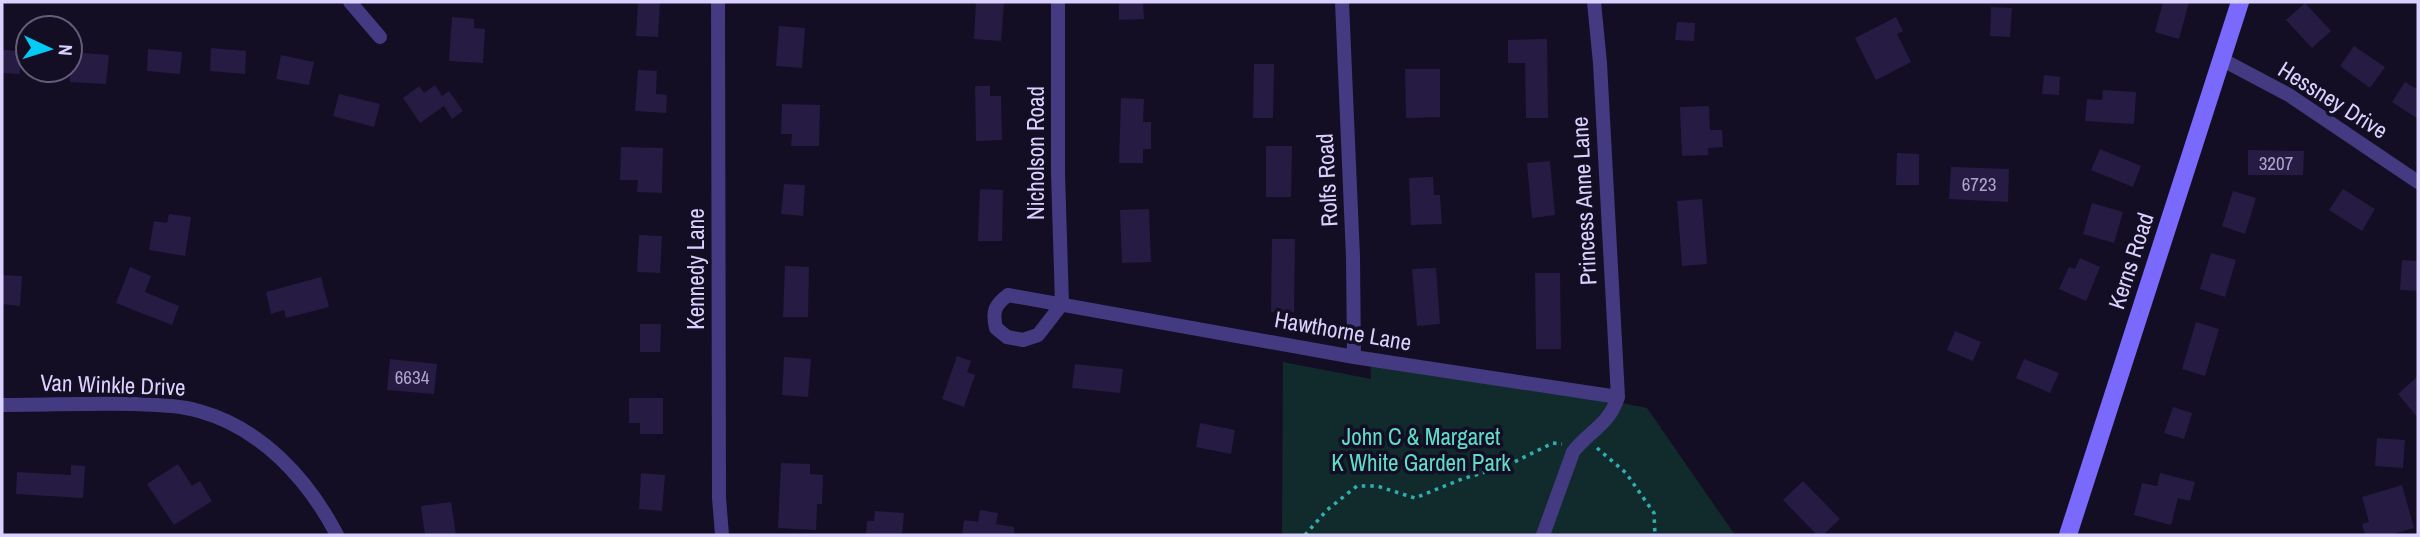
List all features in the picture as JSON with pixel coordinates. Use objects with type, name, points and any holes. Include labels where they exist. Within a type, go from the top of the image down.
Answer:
[{"type":"street","points":[[350,2],[380,37]]},
{"type":"street","name":"Kennedy Lane","points":[[718,2],[719,498],[722,535]]},
{"type":"street","name":"Nicholson Road","points":[[1058,2],[1058,173],[1062,304]]},
{"type":"street","name":"Rolfs Road","points":[[1342,2],[1353,257],[1354,357]]},
{"type":"street","name":"Princess Anne Lane","points":[[1594,2],[1600,63],[1618,397]]},
{"type":"street","name":"Kerns Road","points":[[2068,535],[2240,2]]},
{"type":"street","name":"Hessney Drive","points":[[2221,59],[2289,95],[2418,182]]},
{"type":"street","name":"Hawthorne Lane","points":[[1062,304],[1038,335],[1023,340],[1007,337],[996,328],[993,315],[996,304],[1008,295],[1062,304],[1354,357],[1618,397]]},
{"type":"street","points":[[1543,535],[1573,452],[1614,411],[1618,397]]},
{"type":"street","name":"Van Winkle Drive","points":[[2,405],[168,405],[224,419],[250,433],[280,458],[315,499],[337,535]]},
{"type":"path","points":[[1305,535],[1327,510],[1357,486],[1377,486],[1415,498],[1462,479],[1506,466],[1553,443],[1594,445],[1626,472],[1654,513],[1655,535]]},
{"type":"green space","name":"John C & Margaret K White Garden Park","points":[[1370,352],[1647,408],[1735,535],[1282,535],[1283,362],[1371,379]]},
{"type":"building","points":[[638,2],[660,2],[658,37],[636,36]]},
{"type":"building","points":[[976,2],[1004,2],[1001,41],[974,39]]},
{"type":"building","points":[[1119,2],[1143,2],[1144,19],[1119,20]]},
{"type":"building","points":[[2163,2],[2189,2],[2179,39],[2155,32]]},
{"type":"building","points":[[2305,3],[2331,31],[2312,48],[2286,20]]},
{"type":"building","points":[[1991,7],[2012,8],[2010,37],[1990,36]]},
{"type":"building","points":[[452,17],[474,19],[474,28],[485,29],[483,63],[449,61]]},
{"type":"building","points":[[1896,17],[1903,31],[1897,34],[1911,62],[1876,80],[1855,38]]},
{"type":"building","points":[[1677,22],[1695,23],[1694,41],[1675,40]]},
{"type":"building","points":[[779,26],[805,28],[802,68],[776,66]]},
{"type":"building","points":[[1547,39],[1548,118],[1526,118],[1525,63],[1508,63],[1508,40]]},
{"type":"building","points":[[2354,46],[2385,67],[2370,88],[2340,66]]},
{"type":"building","points":[[211,48],[246,51],[245,74],[210,71]]},
{"type":"building","points":[[148,49],[182,52],[180,74],[147,71]]},
{"type":"building","points":[[2,50],[14,51],[14,74],[2,73]]},
{"type":"building","points":[[84,53],[109,55],[106,84],[84,83]]},
{"type":"building","points":[[281,55],[314,62],[309,85],[276,79]]},
{"type":"building","points":[[1254,64],[1274,64],[1273,118],[1253,118]]},
{"type":"building","points":[[1405,69],[1440,69],[1440,117],[1406,118]]},
{"type":"building","points":[[638,70],[657,71],[656,94],[667,95],[666,113],[635,111]]},
{"type":"building","points":[[2044,75],[2060,77],[2059,95],[2042,94]]},
{"type":"building","points":[[2405,82],[2418,90],[2418,119],[2392,102]]},
{"type":"building","points":[[435,85],[442,96],[449,91],[463,111],[452,119],[444,106],[420,123],[403,98],[419,86],[424,93]]},
{"type":"building","points":[[975,86],[990,86],[990,96],[1001,96],[1002,140],[976,141]]},
{"type":"building","points":[[2103,90],[2136,92],[2134,124],[2085,121],[2087,99],[2102,100]]},
{"type":"building","points":[[339,94],[380,104],[374,127],[333,116]]},
{"type":"building","points":[[1121,98],[1144,99],[1143,122],[1151,122],[1151,149],[1143,149],[1143,163],[1119,163]]},
{"type":"building","points":[[782,104],[820,105],[819,146],[791,146],[792,134],[781,134]]},
{"type":"building","points":[[1709,106],[1710,130],[1722,130],[1723,147],[1708,148],[1708,155],[1682,156],[1680,107]]},
{"type":"building","points":[[1266,146],[1292,146],[1291,197],[1266,197]]},
{"type":"building","points":[[621,147],[663,148],[662,193],[637,192],[638,180],[620,180]]},
{"type":"building","points":[[2100,149],[2141,166],[2133,187],[2091,170]]},
{"type":"building","points":[[2248,150],[2304,151],[2303,175],[2248,175]]},
{"type":"building","points":[[1897,153],[1919,154],[1919,185],[1896,185]]},
{"type":"building","points":[[1550,161],[1555,215],[1532,218],[1527,163]]},
{"type":"building","points":[[1951,167],[2009,169],[2008,202],[1949,199]]},
{"type":"building","points":[[1433,177],[1434,195],[1440,195],[1442,224],[1411,225],[1409,178]]},
{"type":"building","points":[[784,184],[805,185],[803,216],[781,214]]},
{"type":"building","points":[[980,189],[1003,190],[1002,241],[978,241]]},
{"type":"building","points":[[2343,189],[2375,209],[2362,231],[2329,210]]},
{"type":"building","points":[[2233,191],[2256,198],[2245,234],[2222,226]]},
{"type":"building","points":[[1702,199],[1707,264],[1682,266],[1677,201]]},
{"type":"building","points":[[2092,203],[2123,212],[2114,243],[2083,234]]},
{"type":"building","points":[[1149,209],[1151,262],[1122,263],[1120,210]]},
{"type":"building","points":[[169,214],[191,217],[185,256],[149,250],[154,221],[167,223]]},
{"type":"building","points":[[639,235],[662,236],[660,273],[637,272]]},
{"type":"building","points":[[1272,239],[1295,239],[1294,312],[1271,312]]},
{"type":"building","points":[[2211,253],[2236,260],[2225,297],[2200,289]]},
{"type":"building","points":[[2080,258],[2100,267],[2086,301],[2059,289],[2069,267],[2075,269]]},
{"type":"building","points":[[2402,260],[2418,261],[2418,291],[2400,290]]},
{"type":"building","points":[[785,266],[809,267],[808,317],[783,317]]},
{"type":"building","points":[[130,267],[151,276],[145,292],[179,306],[172,325],[116,303]]},
{"type":"building","points":[[1436,268],[1440,324],[1417,326],[1412,269]]},
{"type":"building","points":[[1535,273],[1560,273],[1561,349],[1536,349]]},
{"type":"building","points":[[2,275],[22,276],[20,306],[2,304]]},
{"type":"building","points":[[321,277],[329,307],[286,318],[284,310],[271,314],[266,292]]},
{"type":"building","points":[[2196,322],[2219,329],[2205,376],[2182,369]]},
{"type":"building","points":[[640,324],[661,324],[660,352],[640,352]]},
{"type":"building","points":[[1955,331],[1981,342],[1973,361],[1947,350]]},
{"type":"building","points":[[957,356],[971,361],[967,372],[975,375],[964,407],[942,399]]},
{"type":"building","points":[[784,357],[811,359],[808,397],[782,395]]},
{"type":"building","points":[[390,359],[437,364],[434,394],[387,390]]},
{"type":"building","points":[[2024,359],[2059,373],[2050,393],[2016,378]]},
{"type":"building","points":[[1075,364],[1123,369],[1120,393],[1072,388]]},
{"type":"building","points":[[2418,376],[2418,418],[2398,394]]},
{"type":"building","points":[[629,398],[663,398],[663,434],[640,434],[640,423],[629,423]]},
{"type":"building","points":[[2173,407],[2192,413],[2184,439],[2164,433]]},
{"type":"building","points":[[1200,423],[1235,430],[1231,454],[1196,447]]},
{"type":"building","points":[[2377,438],[2405,440],[2403,468],[2375,466]]},
{"type":"building","points":[[781,463],[810,464],[810,474],[823,475],[822,504],[817,504],[816,530],[778,528]]},
{"type":"building","points":[[178,464],[192,486],[200,481],[212,501],[174,525],[147,484]]},
{"type":"building","points":[[71,465],[85,466],[83,498],[16,494],[17,472],[71,475]]},
{"type":"building","points":[[641,473],[665,475],[662,511],[639,509]]},
{"type":"building","points":[[2160,473],[2195,482],[2190,501],[2178,498],[2171,525],[2134,515],[2142,483],[2157,486]]},
{"type":"building","points":[[1803,481],[1840,519],[1823,535],[1817,535],[1783,500]]},
{"type":"building","points":[[2402,485],[2414,528],[2389,535],[2365,535],[2362,524],[2369,522],[2362,497]]},
{"type":"building","points":[[451,502],[456,535],[425,535],[421,506]]},
{"type":"building","points":[[980,510],[998,513],[996,524],[1014,527],[1014,535],[962,535],[964,520],[978,522]]},
{"type":"building","points":[[875,511],[904,513],[902,535],[866,535],[867,521],[874,521]]}]
